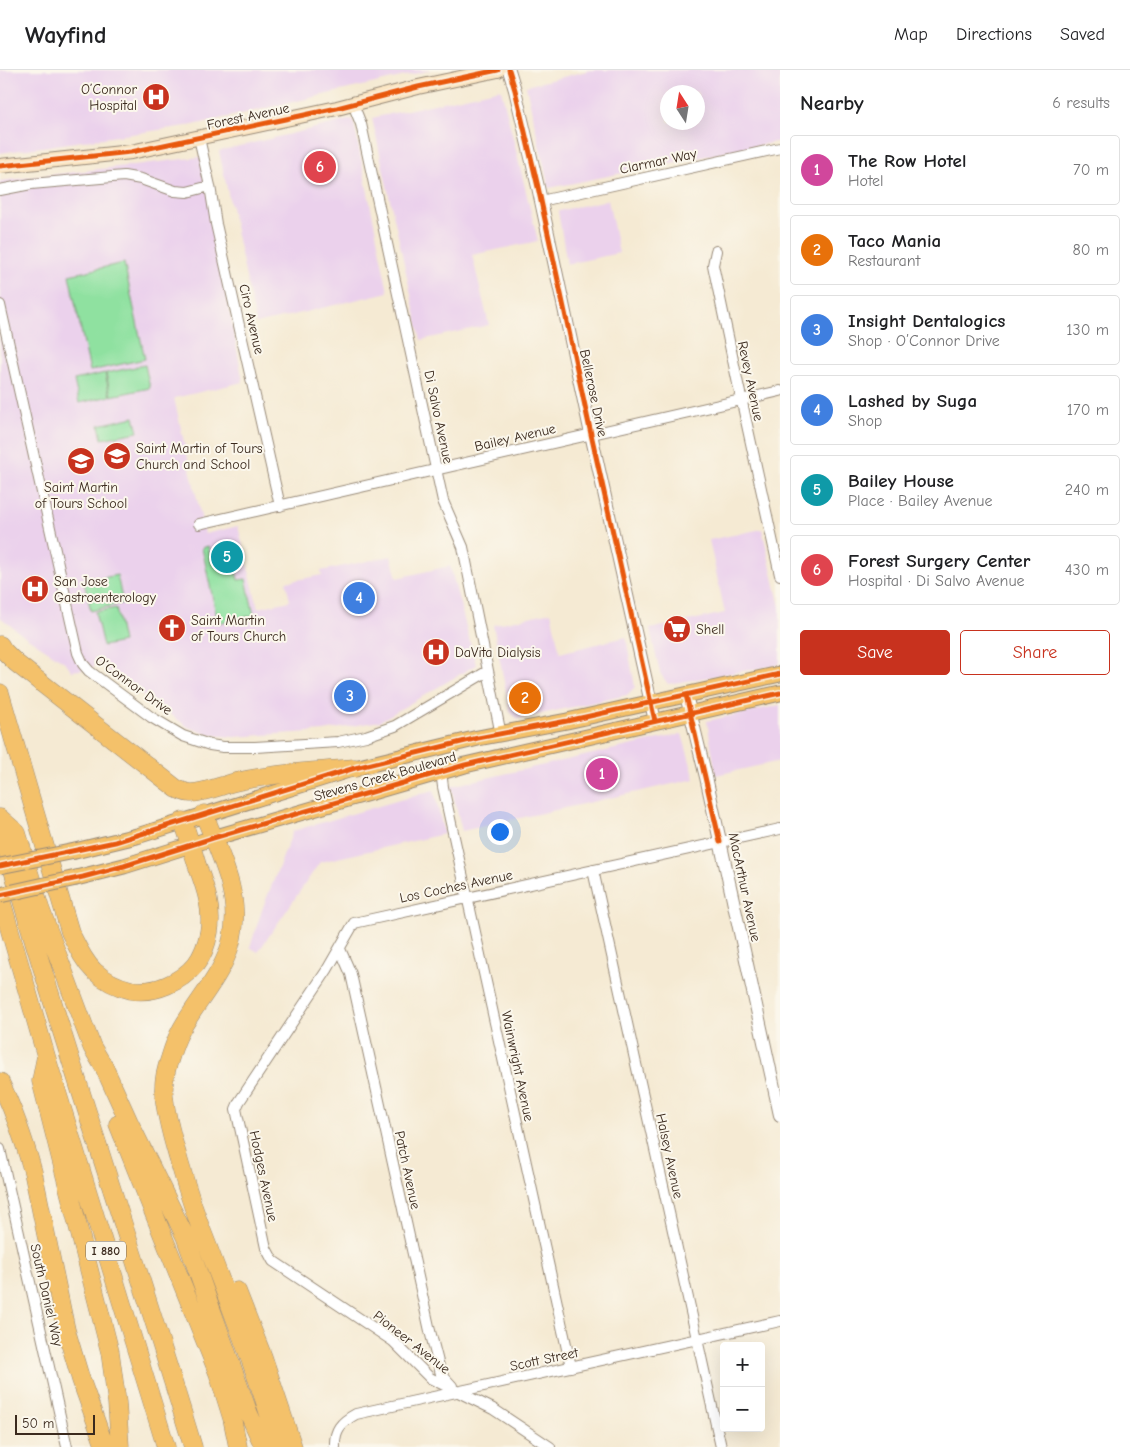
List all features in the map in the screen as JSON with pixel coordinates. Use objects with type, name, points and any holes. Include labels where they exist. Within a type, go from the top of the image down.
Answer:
[{"type":"highway","points":[[0,645],[16,663],[184,793],[211,789],[239,781],[292,773],[355,768]]},
{"type":"highway","points":[[0,694],[70,932],[84,959],[93,970],[117,985],[131,990],[144,991],[160,988],[174,982],[187,973],[197,962],[205,946],[209,932],[208,896],[183,821]]},
{"type":"highway","points":[[204,814],[222,855],[233,899],[234,920],[232,937],[218,972],[181,1029],[175,1042],[167,1065],[164,1093],[170,1130],[192,1204],[249,1357],[279,1447]]},
{"type":"highway","points":[[0,818],[17,833],[40,908],[92,1047],[96,1069],[218,1373],[232,1418],[238,1447]]},
{"type":"highway","name":"I 880","points":[[0,825],[73,1069],[193,1447]]},
{"type":"highway","name":"I 880","points":[[0,895],[46,1056],[166,1447]]},
{"type":"highway","points":[[92,1047],[104,1067],[185,1236],[249,1414],[264,1447]]},
{"type":"highway","points":[[46,1056],[41,1081],[110,1352],[117,1403],[120,1447]]},
{"type":"highway","points":[[0,1082],[19,1124],[31,1164],[66,1330],[78,1372],[105,1447]]},
{"type":"highway","points":[[176,1151],[204,1213],[260,1349],[294,1447]]},
{"type":"main road","name":"Forest Avenue","points":[[0,166],[131,152],[353,104],[418,87],[498,70]]},
{"type":"main road","name":"Stevens Creek Boulevard","points":[[0,866],[137,836],[355,768],[478,738],[501,735],[780,674]]},
{"type":"main road","name":"Stevens Creek Boulevard","points":[[0,895],[124,866],[441,771],[780,693]]},
{"type":"main road","points":[[465,765],[484,752],[501,735]]},
{"type":"street","name":"Bellerose Drive","points":[[509,70],[541,201],[655,721]]},
{"type":"street","name":"Di Salvo Avenue","points":[[353,104],[362,124],[443,500],[463,547],[501,735]]},
{"type":"street","name":"Ciro Avenue","points":[[199,138],[216,224],[280,506]]},
{"type":"street","name":"Clarmar Way","points":[[541,201],[780,148]]},
{"type":"street","points":[[0,190],[31,184],[124,176],[141,178],[175,191],[186,192],[210,186]]},
{"type":"street","name":"Revey Avenue","points":[[716,251],[713,265],[780,575]]},
{"type":"street","name":"O’Connor Drive","points":[[0,304],[78,653],[83,664],[100,680],[151,717],[183,736],[210,746],[255,747],[338,742],[366,736],[395,726],[488,671]]},
{"type":"street","name":"Bailey Avenue","points":[[199,524],[780,391]]},
{"type":"street","points":[[769,527],[780,524]]},
{"type":"street","name":"MacArthur Avenue","points":[[686,695],[780,1114]]},
{"type":"street","name":"Wainwright Avenue","points":[[441,771],[570,1367]]},
{"type":"street","name":"Los Coches Avenue","points":[[236,1109],[238,1102],[340,949],[354,922],[780,829]]},
{"type":"street","name":"Halsey Avenue","points":[[593,870],[721,1447]]},
{"type":"street","name":"Patch Avenue","points":[[340,949],[351,974],[436,1357],[441,1374],[457,1392]]},
{"type":"street","name":"Hodges Avenue","points":[[236,1109],[266,1248]]},
{"type":"street","name":"South Daniel Way","points":[[0,1149],[67,1447]]},
{"type":"street","name":"Pioneer Avenue","points":[[266,1248],[273,1260],[393,1341],[430,1378],[493,1409],[550,1447]]},
{"type":"street","name":"Scott Street","points":[[335,1447],[338,1429],[346,1420],[356,1414],[780,1321]]},
{"type":"shaded area","name":"O’Connor Hospital","points":[[0,70],[431,70],[193,125],[0,153]]},
{"type":"shaded area","points":[[591,70],[780,70],[780,141],[549,188],[526,86]]},
{"type":"shaded area","points":[[501,89],[538,241],[472,255],[489,325],[421,340],[372,118]]},
{"type":"shaded area","points":[[353,119],[388,292],[256,324],[219,151]]},
{"type":"shaded area","points":[[201,157],[243,382],[174,398],[205,534],[238,526],[258,608],[290,601],[286,582],[322,575],[321,571],[391,556],[397,578],[450,566],[476,665],[380,721],[324,731],[234,737],[210,735],[188,727],[103,668],[94,657],[94,668],[72,671],[66,663],[20,633],[0,617],[0,181]]},
{"type":"shaded area","points":[[608,200],[619,253],[567,264],[558,211]]},
{"type":"shaded area","points":[[762,529],[780,607],[780,662],[778,665],[668,684],[660,673],[650,629],[725,613],[709,540]]},
{"type":"shaded area","points":[[551,612],[560,653],[626,637],[635,687],[627,695],[518,719],[510,712],[493,625]]},
{"type":"shaded area","points":[[780,705],[780,761],[716,775],[707,721]]},
{"type":"shaded area","points":[[682,734],[695,779],[462,831],[451,786]]},
{"type":"shaded area","points":[[434,790],[444,834],[320,862],[258,952],[250,947],[262,910],[293,831]]},
{"type":"green space","points":[[124,263],[145,359],[90,371],[69,275]]},
{"type":"green space","points":[[145,365],[150,388],[111,396],[106,373]]},
{"type":"green space","points":[[105,373],[110,396],[79,403],[74,380]]},
{"type":"green space","points":[[134,417],[138,432],[102,439],[99,425]]},
{"type":"green space","points":[[208,546],[212,564],[220,563],[222,570],[235,567],[238,580],[246,579],[254,615],[218,623],[202,548]]},
{"type":"green space","points":[[117,575],[123,603],[91,611],[84,582]]},
{"type":"green space","points":[[116,608],[123,642],[103,646],[95,612]]},
{"type":"cycle path","points":[[0,166],[131,152],[337,108],[418,87],[498,70]]},
{"type":"cycle path","points":[[509,70],[538,187],[655,721]]},
{"type":"cycle path","points":[[0,866],[115,842],[355,768],[478,738],[567,721],[780,674]]},
{"type":"cycle path","points":[[0,895],[124,866],[213,838],[465,765],[780,693]]},
{"type":"cycle path","points":[[686,695],[720,842]]},
{"type":"place","name":"O’Connor Hospital","points":[[156,97]]},
{"type":"place","name":"Forest Surgery Center","points":[[320,167]]},
{"type":"place","name":"Saint Martin of Tours Church and School","points":[[117,456]]},
{"type":"place","name":"Saint Martin of Tours School","points":[[81,461]]},
{"type":"place","name":"Bailey House","points":[[227,557]]},
{"type":"place","name":"San Jose Gastroenterology","points":[[35,589]]},
{"type":"place","name":"Lashed by Suga","points":[[359,598]]},
{"type":"place","name":"Saint Martin of Tours Church","points":[[172,628]]},
{"type":"place","name":"Shell","points":[[677,629]]},
{"type":"place","name":"DaVita Dialysis","points":[[436,652]]},
{"type":"place","name":"Insight Dentalogics","points":[[350,696]]},
{"type":"place","name":"Taco Mania","points":[[525,698]]},
{"type":"place","name":"The Row Hotel","points":[[602,774]]}]
